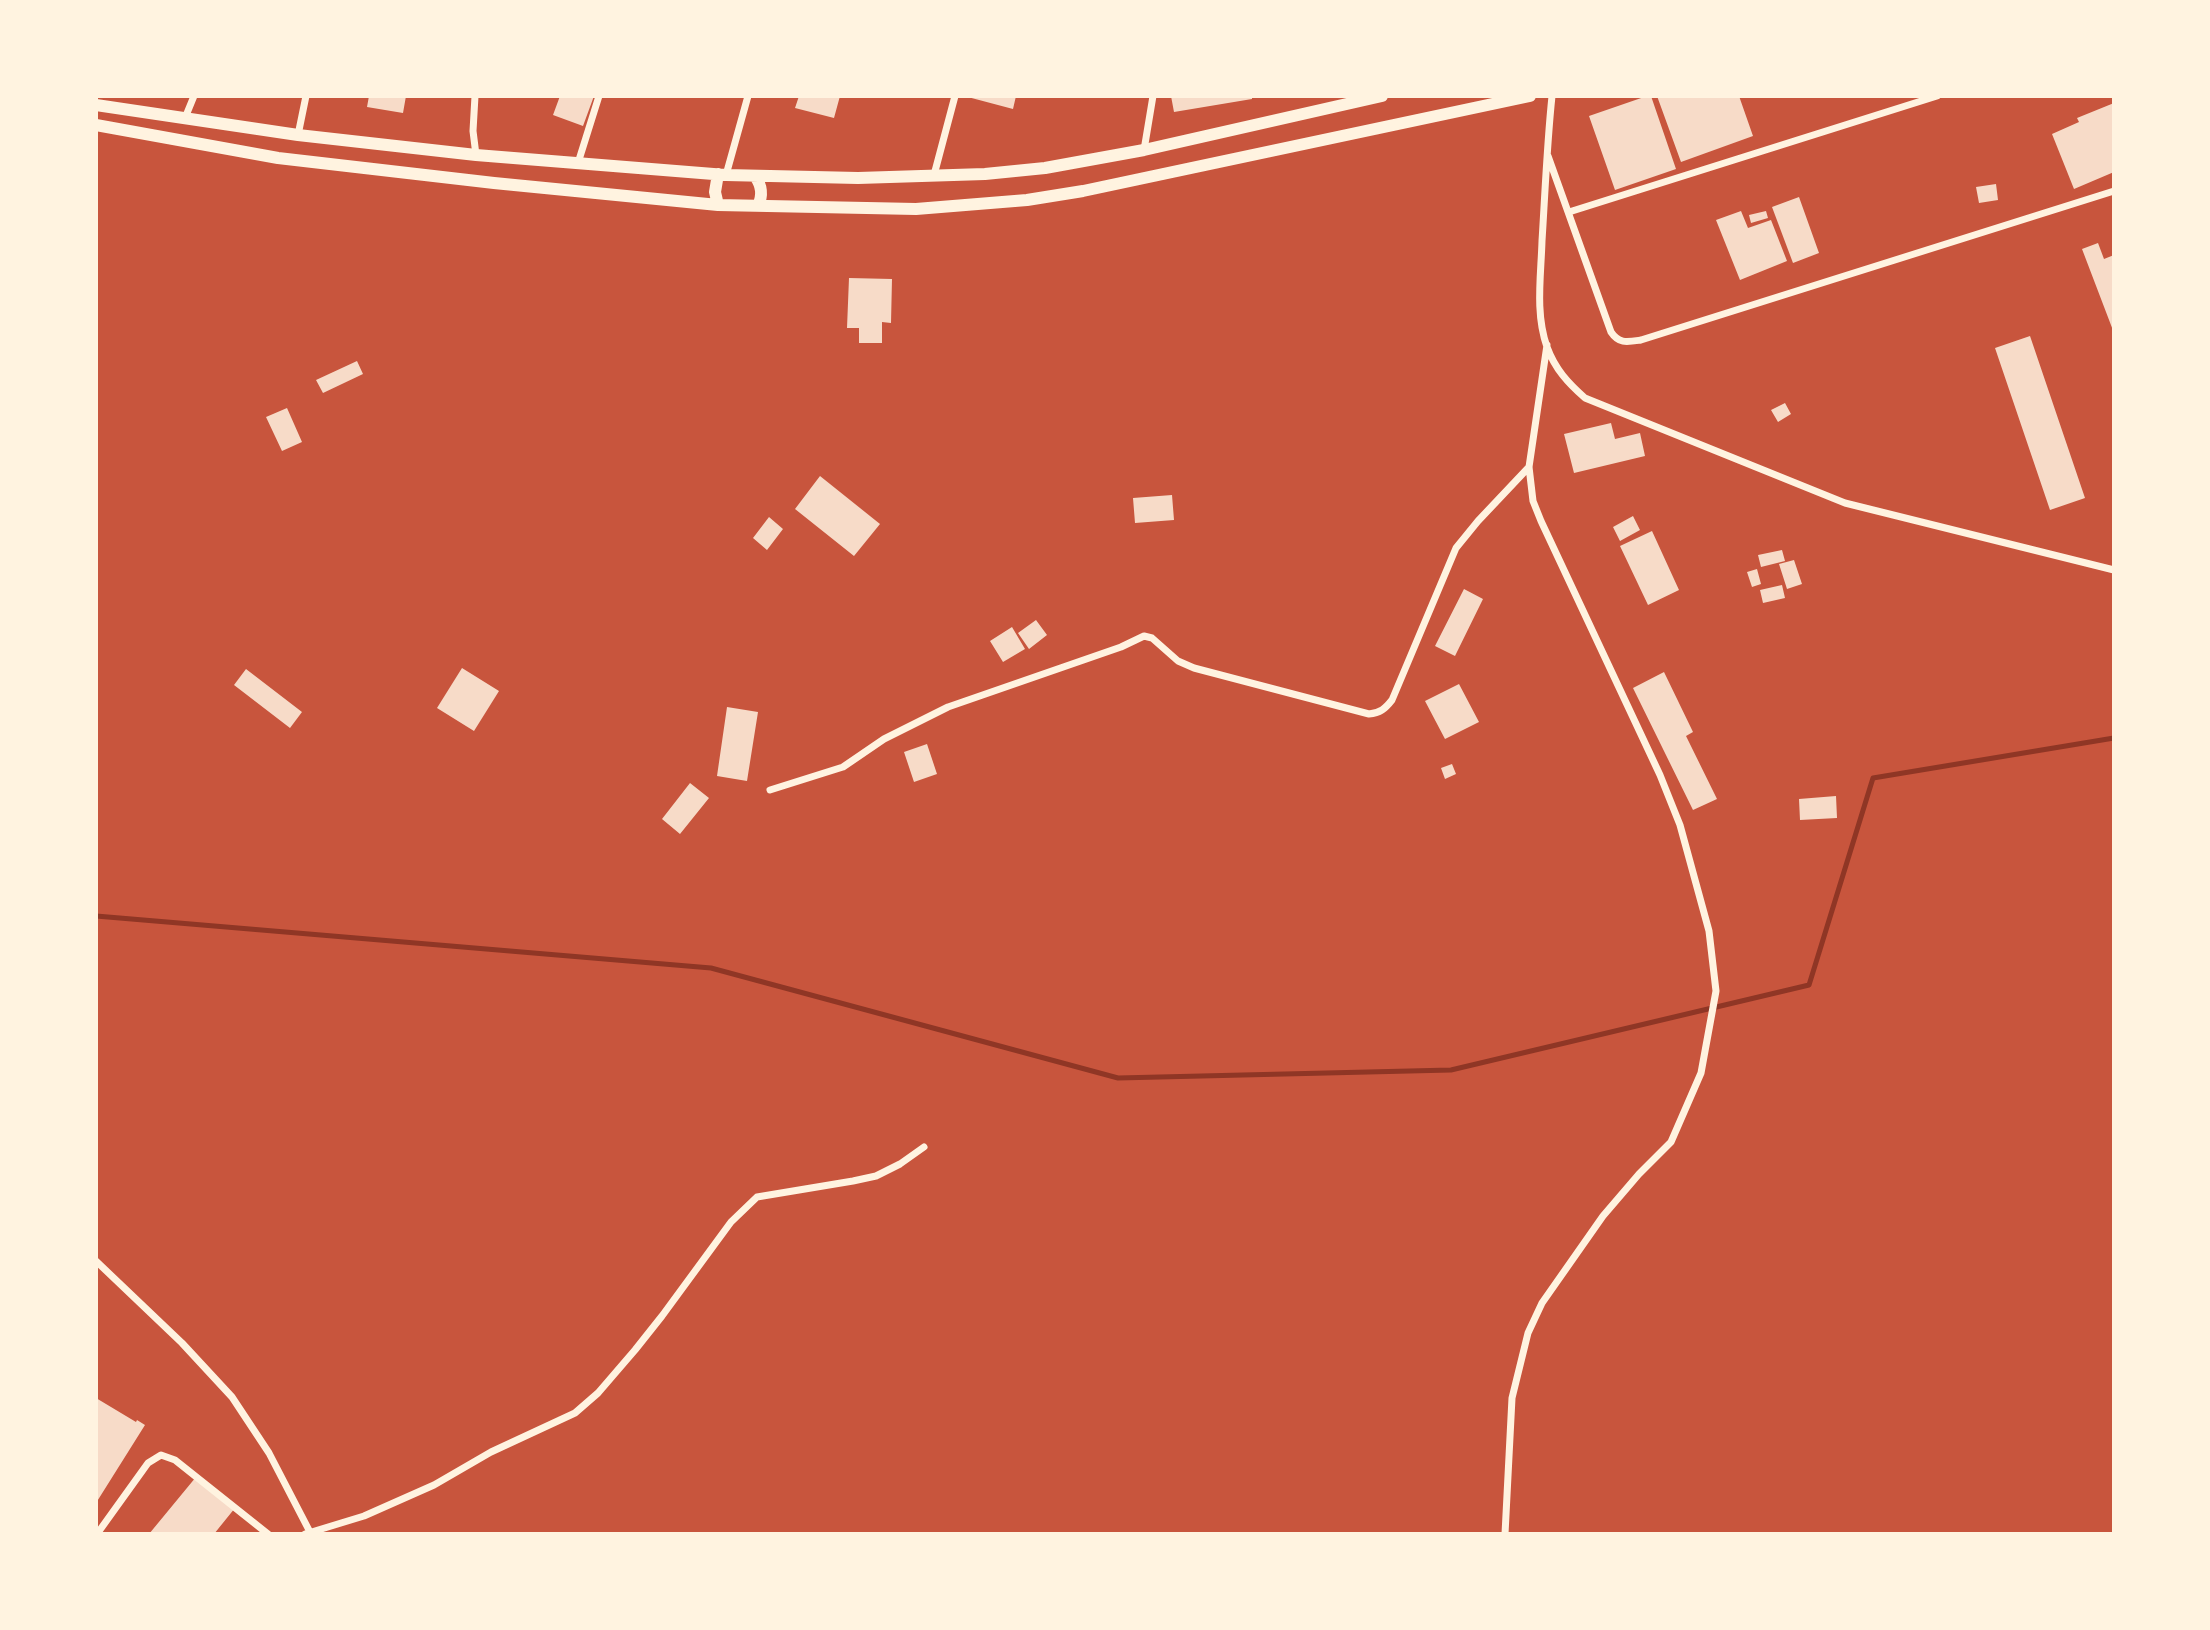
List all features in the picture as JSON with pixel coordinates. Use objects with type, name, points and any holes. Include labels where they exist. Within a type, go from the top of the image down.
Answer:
[{"type":"main road","points":[[96,105],[318,138],[476,155],[755,176],[858,178],[985,174],[1045,168],[1144,150],[1382,96]]},
{"type":"main road","points":[[96,125],[278,158],[494,183],[718,205],[916,209],[1027,200],[1083,191],[1530,96]]},
{"type":"main road","points":[[278,158],[278,145],[284,133]]},
{"type":"main road","points":[[313,162],[318,150],[318,138]]},
{"type":"main road","points":[[718,205],[715,192],[722,174]]},
{"type":"main road","points":[[755,176],[761,187],[758,206]]},
{"type":"street","points":[[185,118],[194,96]]},
{"type":"street","points":[[298,135],[306,96]]},
{"type":"street","points":[[475,96],[473,131],[476,155]]},
{"type":"street","points":[[578,163],[599,96]]},
{"type":"street","points":[[722,174],[748,96]]},
{"type":"street","points":[[934,175],[955,96]]},
{"type":"street","points":[[1144,150],[1153,96]]},
{"type":"street","points":[[1552,96],[1546,152],[1539,309],[1546,345],[1565,380],[1585,398],[1845,503],[2114,569]]},
{"type":"street","points":[[1569,212],[1937,96]]},
{"type":"street","points":[[1546,152],[1611,332],[1616,340],[1625,342],[1641,340],[2114,191]]},
{"type":"street","points":[[1505,1534],[1512,1398],[1528,1333],[1542,1303],[1603,1216],[1671,1142],[1701,1073],[1716,991],[1709,931],[1680,825],[1533,500],[1529,467],[1546,345]]},
{"type":"street","points":[[770,790],[843,767],[884,739],[948,707],[1121,647],[1144,636],[1153,638],[1178,661],[1194,668],[1369,714],[1378,713],[1392,701],[1456,548],[1529,467]]},
{"type":"street","points":[[96,1261],[182,1343],[232,1397],[269,1453],[309,1533],[364,1516],[434,1485],[491,1452],[575,1413],[598,1393],[642,1341],[731,1222],[751,1200],[763,1195],[876,1175],[900,1164],[924,1147]]},
{"type":"street","points":[[97,1534],[148,1463],[162,1455],[175,1460],[268,1534]]},
{"type":"building","points":[[369,96],[406,96],[403,113],[367,107]]},
{"type":"building","points":[[560,96],[594,96],[583,126],[553,115]]},
{"type":"building","points":[[799,96],[840,96],[834,118],[795,108]]},
{"type":"building","points":[[964,96],[1016,96],[1013,109]]},
{"type":"building","points":[[1171,96],[1252,96],[1252,99],[1174,112]]},
{"type":"building","points":[[1651,96],[1676,169],[1615,190],[1589,116]]},
{"type":"building","points":[[1657,96],[1739,96],[1753,136],[1681,162]]},
{"type":"building","points":[[2114,103],[2114,172],[2074,189],[2052,134],[2079,122],[2077,118]]},
{"type":"building","points":[[1996,184],[1998,200],[1979,203],[1976,187]]},
{"type":"building","points":[[1799,197],[1819,253],[1793,263],[1772,207]]},
{"type":"building","points":[[1741,211],[1748,228],[1771,220],[1787,261],[1740,280],[1716,220]]},
{"type":"building","points":[[1766,211],[1768,218],[1751,223],[1749,215]]},
{"type":"building","points":[[2098,243],[2104,259],[2114,255],[2114,333],[2082,249]]},
{"type":"building","points":[[849,278],[892,279],[891,323],[882,322],[882,343],[859,343],[859,328],[847,328]]},
{"type":"building","points":[[2030,336],[2085,498],[2050,510],[1995,348]]},
{"type":"building","points":[[357,361],[363,374],[323,393],[316,380]]},
{"type":"building","points":[[1785,403],[1791,414],[1778,422],[1771,410]]},
{"type":"building","points":[[287,408],[302,442],[282,451],[266,417]]},
{"type":"building","points":[[1611,423],[1615,439],[1640,433],[1645,456],[1574,473],[1564,434]]},
{"type":"building","points":[[820,476],[880,524],[854,556],[795,509]]},
{"type":"building","points":[[1172,495],[1174,520],[1135,523],[1133,498]]},
{"type":"building","points":[[1633,516],[1640,530],[1620,541],[1613,527]]},
{"type":"building","points":[[769,517],[783,529],[767,550],[753,538]]},
{"type":"building","points":[[1652,531],[1679,590],[1648,605],[1620,546]]},
{"type":"building","points":[[1782,550],[1785,561],[1761,567],[1758,555]]},
{"type":"building","points":[[1794,560],[1802,584],[1787,589],[1779,564]]},
{"type":"building","points":[[1757,569],[1761,584],[1752,587],[1747,572]]},
{"type":"building","points":[[1782,585],[1785,598],[1763,603],[1760,590]]},
{"type":"building","points":[[1464,589],[1483,599],[1455,656],[1435,646]]},
{"type":"building","points":[[1036,620],[1047,635],[1029,649],[1018,633]]},
{"type":"building","points":[[1012,627],[1025,649],[1003,662],[990,641]]},
{"type":"building","points":[[462,668],[499,691],[474,731],[437,708]]},
{"type":"building","points":[[246,669],[302,712],[290,728],[234,685]]},
{"type":"building","points":[[1664,672],[1693,732],[1686,736],[1717,799],[1693,810],[1633,688]]},
{"type":"building","points":[[1459,684],[1479,722],[1445,739],[1425,701]]},
{"type":"building","points":[[727,707],[758,712],[747,781],[717,776]]},
{"type":"building","points":[[927,744],[937,774],[914,782],[904,752]]},
{"type":"building","points":[[1452,764],[1456,774],[1445,779],[1441,768]]},
{"type":"building","points":[[690,783],[709,798],[680,834],[662,819]]},
{"type":"building","points":[[1836,796],[1837,818],[1800,820],[1799,799]]},
{"type":"building","points":[[96,1398],[145,1425],[96,1503]]},
{"type":"building","points":[[196,1477],[235,1508],[214,1534],[149,1534]]},
{"type":"waterway","points":[[96,916],[711,968],[1118,1078],[1451,1070],[1809,985],[1873,778],[2114,738]]}]
